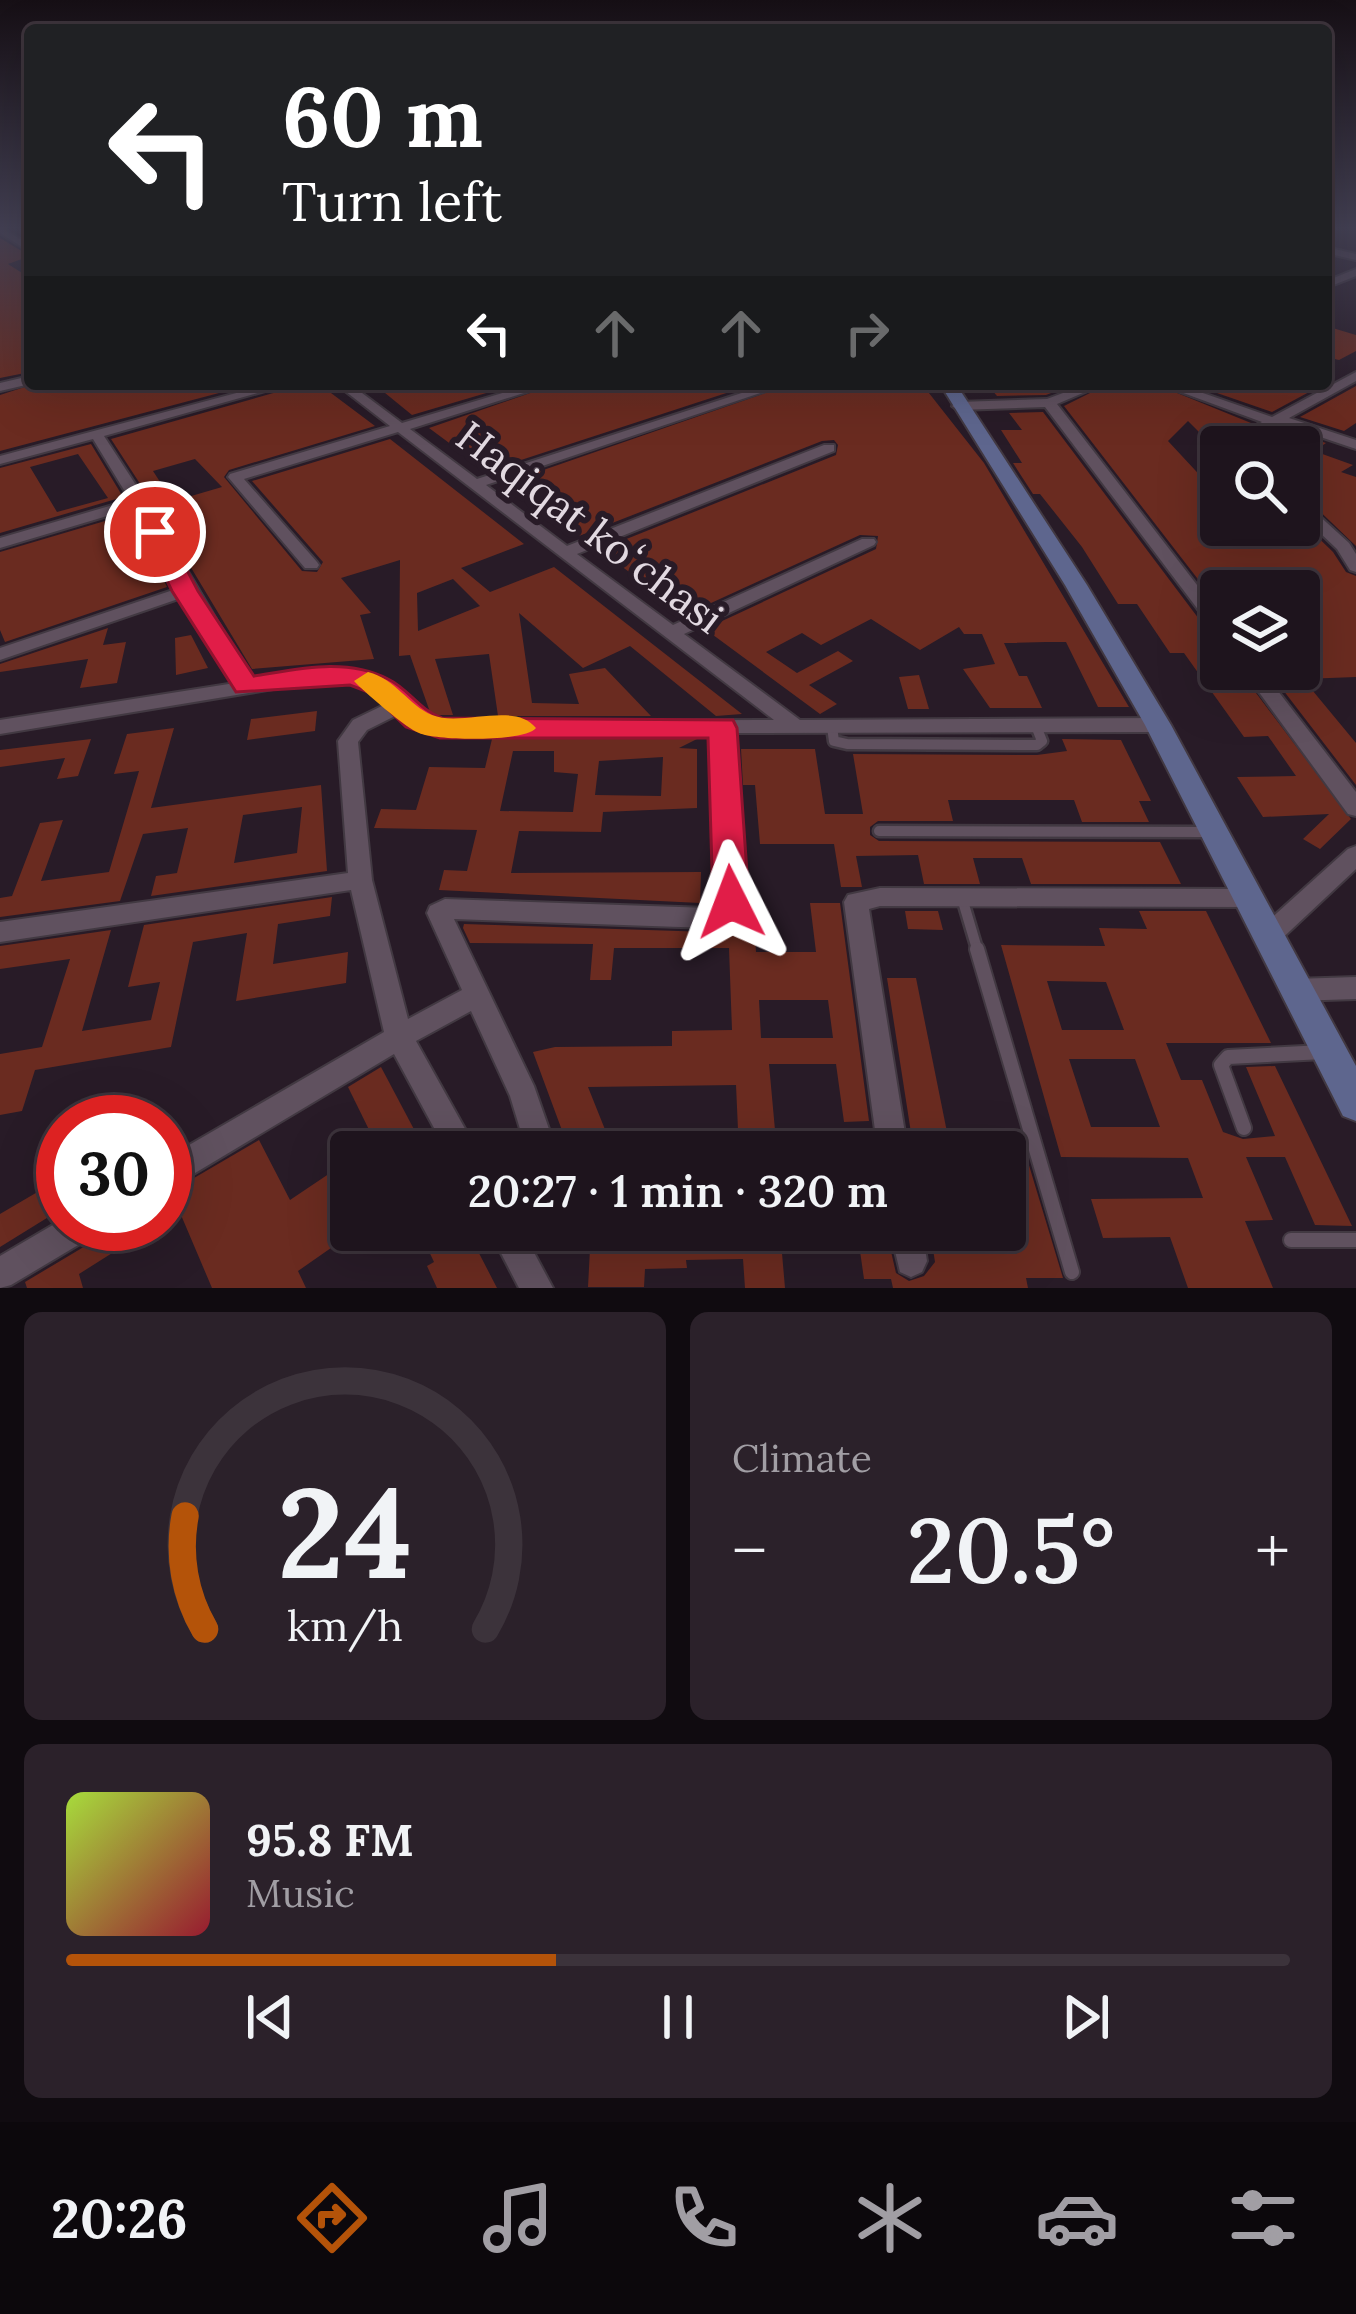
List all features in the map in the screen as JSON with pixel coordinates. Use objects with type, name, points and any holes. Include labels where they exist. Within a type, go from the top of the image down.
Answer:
[{"type":"main road","points":[[953,395],[1076,585],[1158,724],[1266,938],[1356,1102]]},
{"type":"street","points":[[0,460],[262,390]]},
{"type":"street","name":"Haqiqat koʻchasi","points":[[350,390],[795,727]]},
{"type":"street","points":[[311,565],[234,478],[525,390]]},
{"type":"street","points":[[475,484],[763,390]]},
{"type":"street","points":[[953,395],[1049,403],[1083,390]]},
{"type":"street","points":[[1184,390],[1356,445]]},
{"type":"street","points":[[1264,426],[1330,390]]},
{"type":"street","points":[[1049,403],[1200,601]]},
{"type":"street","points":[[97,435],[140,502],[185,591],[246,686]]},
{"type":"street","points":[[565,553],[829,448]]},
{"type":"street","points":[[0,543],[140,502]]},
{"type":"street","points":[[1320,520],[1349,541],[1356,567]]},
{"type":"street","points":[[670,633],[868,542]]},
{"type":"street","points":[[0,654],[185,591]]},
{"type":"street","points":[[0,727],[322,675],[354,676],[381,686],[398,706],[425,725],[440,728],[832,727],[920,735],[1036,725],[1158,724]]},
{"type":"street","points":[[1268,690],[1356,808]]},
{"type":"street","points":[[398,706],[360,725],[348,741],[360,880],[399,1036],[451,1131]]},
{"type":"street","points":[[535,1131],[478,994],[439,921],[445,909],[710,918],[723,913],[731,902],[722,728]]},
{"type":"street","points":[[1266,938],[1356,855]]},
{"type":"street","points":[[0,932],[360,880]]},
{"type":"street","points":[[890,1131],[854,908],[866,898],[1248,898]]},
{"type":"street","points":[[1294,990],[1356,988]]},
{"type":"street","points":[[192,1160],[478,994]]},
{"type":"street","points":[[0,1274],[38,1251]]},
{"type":"street","points":[[517,1251],[537,1288]]},
{"type":"lane","points":[[879,831],[1212,832]]},
{"type":"lane","points":[[962,898],[1072,1272]]},
{"type":"lane","points":[[1244,1128],[1222,1076],[1221,1065],[1228,1057],[1329,1051]]},
{"type":"lane","points":[[1292,1240],[1356,1240]]},
{"type":"building","points":[[0,287],[24,287],[24,373],[0,378]]},
{"type":"building","points":[[1332,328],[1356,335],[1356,351],[1339,360],[1332,358]]},
{"type":"building","points":[[1356,386],[1356,423],[1344,431],[1300,417]]},
{"type":"building","points":[[24,387],[230,390],[0,451],[0,395]]},
{"type":"building","points":[[284,390],[327,390],[375,426],[229,470],[224,477],[302,571],[317,572],[323,562],[252,481],[390,439],[524,544],[461,568],[490,592],[554,567],[742,714],[716,716],[630,646],[583,668],[519,613],[532,703],[579,704],[569,674],[605,668],[651,716],[498,716],[489,654],[435,659],[453,715],[431,715],[410,655],[399,656],[400,560],[341,578],[371,613],[360,615],[374,659],[252,669],[178,546],[198,541],[181,499],[222,487],[195,459],[153,471],[177,508],[159,513],[111,439]],"holes":[[[453,579],[480,606],[418,631],[417,593]]]},
{"type":"building","points":[[381,390],[497,390],[412,415]]},
{"type":"building","points":[[539,390],[736,390],[487,471],[429,428]]},
{"type":"building","points":[[774,390],[927,390],[984,463],[1129,707],[1098,707],[1066,642],[1046,642],[1004,643],[1019,676],[1027,676],[1042,708],[990,708],[963,669],[995,664],[982,634],[964,634],[959,627],[920,650],[871,619],[821,645],[802,633],[766,652],[797,673],[838,651],[853,661],[809,685],[837,704],[820,714],[705,629],[876,549],[878,536],[860,535],[687,614],[599,550],[836,455],[834,440],[579,536],[506,483]]},
{"type":"building","points":[[992,390],[1059,390],[1046,395],[997,396]]},
{"type":"building","points":[[1096,390],[1170,390],[1251,423],[1200,426],[1200,433],[1188,421],[1168,441],[1200,475],[1200,546],[1320,546],[1320,539],[1346,572],[1356,576],[1356,677],[1320,678],[1320,570],[1200,570],[1200,582],[1064,406]]},
{"type":"building","points":[[1208,390],[1313,390],[1272,412]]},
{"type":"building","points":[[1043,412],[1200,620],[1200,675],[1184,653],[1170,653],[1137,604],[1118,604],[1082,547],[1040,494],[1033,494],[1013,463],[1022,463],[1001,430],[1022,430],[1009,413]]},
{"type":"building","points":[[91,444],[123,497],[0,533],[0,468]],"holes":[[[78,454],[108,498],[57,512],[30,467]]]},
{"type":"building","points":[[1320,453],[1353,465],[1341,472],[1356,477],[1356,546],[1320,511]]},
{"type":"building","points":[[132,513],[135,519],[125,522],[151,554],[167,587],[5,642],[0,630],[0,552]]},
{"type":"building","points":[[108,628],[103,645],[126,642],[117,683],[80,688],[88,659],[0,672],[0,664]]},
{"type":"building","points":[[191,635],[208,668],[176,675],[175,638]]},
{"type":"building","points":[[919,675],[929,709],[908,709],[899,677]]},
{"type":"building","points":[[1210,690],[1254,690],[1351,819],[1320,849],[1303,839],[1329,814],[1263,817],[1237,777],[1296,776],[1268,736],[1244,737]]},
{"type":"building","points":[[1283,690],[1312,690],[1356,743],[1356,785]]},
{"type":"building","points":[[317,711],[315,731],[247,740],[251,719]]},
{"type":"building","points":[[174,728],[151,808],[321,785],[327,871],[151,896],[156,876],[177,873],[188,828],[143,834],[120,901],[0,917],[0,898],[12,896],[40,823],[63,820],[41,881],[109,872],[139,771],[114,774],[127,734]],"holes":[[[302,807],[297,853],[234,863],[243,815]]]},
{"type":"building","points":[[699,738],[679,748],[697,749],[697,808],[603,812],[601,832],[519,831],[511,873],[701,872],[700,903],[439,890],[444,870],[467,871],[477,830],[374,828],[381,809],[416,810],[429,767],[485,768],[492,739]],"holes":[[[513,751],[554,751],[554,772],[578,774],[573,812],[500,811]],[[663,757],[661,796],[595,795],[599,761]]]},
{"type":"building","points":[[91,739],[78,776],[57,779],[65,758],[0,767],[0,750]]},
{"type":"building","points":[[1062,739],[1121,740],[1151,801],[1139,801],[1149,822],[1082,822],[1074,800],[948,800],[953,821],[878,821],[870,827],[870,835],[879,841],[1160,842],[1181,884],[1031,884],[1022,858],[973,858],[980,884],[924,884],[918,855],[856,856],[862,887],[841,887],[834,844],[760,844],[755,785],[743,785],[741,749],[815,749],[825,814],[863,814],[853,754],[1037,755],[1067,751]]},
{"type":"building","points":[[332,897],[330,916],[278,924],[273,964],[348,952],[346,983],[236,1001],[247,933],[193,942],[171,1047],[35,1070],[22,1111],[0,1115],[0,1054],[42,1047],[70,959],[0,969],[0,946],[111,930],[82,1031],[151,1020],[160,982],[128,987],[144,925]]},
{"type":"building","points":[[810,903],[840,903],[869,1121],[844,1122],[836,1064],[769,1064],[775,1131],[738,1131],[736,1085],[588,1087],[606,1131],[562,1131],[533,1052],[555,1047],[672,1046],[672,1031],[732,1030],[729,948],[614,948],[611,980],[590,980],[593,944],[470,943],[463,928],[464,924],[709,932],[738,919],[754,919],[756,952],[816,952]],"holes":[[[759,1000],[828,1000],[833,1038],[761,1038]]]},
{"type":"building","points":[[905,911],[938,911],[943,930],[908,929]]},
{"type":"building","points":[[1139,911],[1206,911],[1271,1043],[1166,1043],[1181,1080],[1202,1080],[1223,1132],[1243,1139],[1275,1136],[1246,1067],[1275,1066],[1352,1226],[1315,1225],[1285,1157],[1246,1157],[1273,1220],[1245,1221],[1273,1288],[1188,1288],[1170,1237],[1103,1238],[1091,1199],[1203,1198],[1188,1158],[1061,1157],[1001,945],[1105,946],[1099,928],[1147,929]],"holes":[[[1047,981],[1106,982],[1124,1030],[1062,1030]],[[1069,1059],[1135,1059],[1160,1127],[1091,1127]]]},
{"type":"building","points":[[887,978],[916,978],[947,1131],[911,1131]]},
{"type":"building","points":[[381,1067],[415,1131],[370,1131],[348,1087]]},
{"type":"building","points":[[259,1140],[290,1200],[330,1173],[330,1249],[298,1271],[306,1288],[212,1288],[192,1241],[192,1179]]},
{"type":"building","points":[[1028,1162],[1063,1278],[1026,1278],[1028,1288],[893,1288],[891,1279],[864,1279],[860,1251],[891,1251],[896,1273],[909,1281],[924,1276],[935,1262],[933,1251],[1026,1251]]},
{"type":"building","points":[[36,1193],[36,1225],[0,1247],[0,1214]]},
{"type":"building","points":[[77,1251],[115,1251],[79,1274],[83,1288],[27,1288],[25,1282]]},
{"type":"building","points":[[429,1251],[478,1251],[497,1288],[437,1288],[427,1266],[434,1262]]},
{"type":"building","points":[[590,1251],[782,1251],[785,1288],[745,1288],[743,1259],[686,1260],[687,1268],[645,1269],[644,1287],[588,1287]]},
{"type":"slow traffic","points":[[368,681],[381,686],[398,706],[425,725],[521,728]]},
{"type":"route","points":[[155,532],[185,591],[246,686],[322,675],[354,676],[381,686],[417,720],[440,728],[722,728],[731,902]]}]
